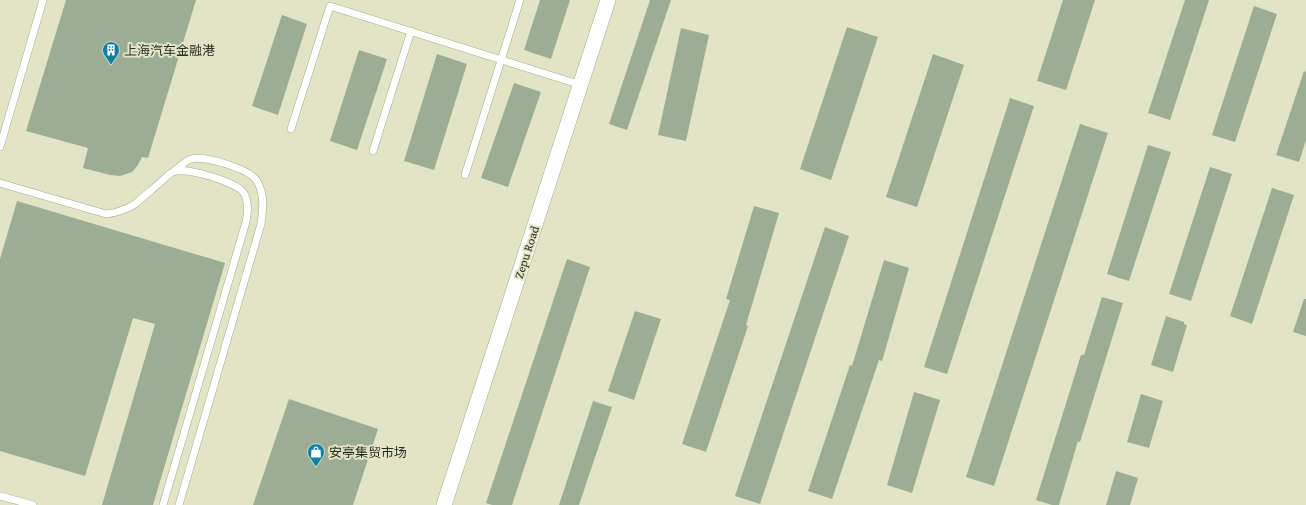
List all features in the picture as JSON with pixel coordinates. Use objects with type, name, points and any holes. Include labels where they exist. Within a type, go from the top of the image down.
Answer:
[{"type":"street","name":"Zepu Road","points":[[444,505],[608,0]]},
{"type":"lane","points":[[0,147],[43,0]]},
{"type":"lane","points":[[465,174],[520,0]]},
{"type":"lane","points":[[291,130],[330,6],[581,85]]},
{"type":"lane","points":[[373,151],[411,31]]},
{"type":"lane","points":[[0,183],[106,214],[118,213],[135,204],[190,159],[214,161],[245,171],[256,180],[262,193],[264,208],[261,224],[179,505]]},
{"type":"lane","points":[[163,505],[248,212],[246,198],[242,190],[233,184],[190,171],[182,170],[173,172]]},
{"type":"lane","points":[[0,496],[33,505]]},
{"type":"building","name":"上海汽车金融港","points":[[66,0],[196,0],[148,158],[142,157],[132,172],[120,176],[83,168],[88,148],[26,131]]},
{"type":"building","points":[[540,0],[570,0],[551,59],[524,50]]},
{"type":"building","points":[[650,0],[671,0],[627,130],[609,124]]},
{"type":"building","points":[[1063,0],[1095,0],[1066,90],[1037,81]]},
{"type":"building","points":[[1185,0],[1209,0],[1170,120],[1148,113]]},
{"type":"building","points":[[1254,6],[1277,14],[1235,142],[1212,135]]},
{"type":"building","points":[[282,15],[307,24],[278,115],[252,106]]},
{"type":"building","points":[[847,27],[878,37],[831,180],[800,169]]},
{"type":"building","points":[[681,28],[709,35],[686,141],[658,135]]},
{"type":"building","points":[[359,50],[387,59],[357,150],[330,141]]},
{"type":"building","points":[[437,54],[467,64],[434,170],[404,161]]},
{"type":"building","points":[[933,54],[964,65],[917,207],[886,197]]},
{"type":"building","points":[[1304,71],[1306,72],[1306,140],[1299,162],[1276,155]]},
{"type":"building","points":[[514,83],[541,92],[508,187],[481,178]]},
{"type":"building","points":[[1010,98],[1034,106],[947,374],[924,367]]},
{"type":"building","points":[[1080,124],[1108,133],[994,486],[966,477]]},
{"type":"building","points":[[1148,145],[1171,152],[1129,281],[1107,274]]},
{"type":"building","points":[[1210,167],[1232,174],[1191,301],[1169,294]]},
{"type":"building","points":[[1272,188],[1294,195],[1252,324],[1230,316]]},
{"type":"building","points":[[17,201],[225,263],[153,505],[102,505],[155,324],[133,318],[85,476],[0,451],[0,259]]},
{"type":"building","points":[[754,206],[779,213],[746,325],[748,326],[706,452],[682,444],[730,300],[726,299]]},
{"type":"building","points":[[825,227],[849,236],[760,504],[735,496]]},
{"type":"building","points":[[567,259],[590,267],[512,505],[492,505],[486,503]]},
{"type":"building","points":[[884,260],[909,268],[882,361],[879,360],[832,499],[808,491],[850,365],[852,366]]},
{"type":"building","points":[[1102,297],[1123,303],[1080,442],[1078,441],[1059,505],[1052,505],[1036,500],[1081,355],[1084,355]]},
{"type":"building","points":[[1304,299],[1306,299],[1306,336],[1293,332]]},
{"type":"building","points":[[635,311],[661,319],[634,400],[608,391]]},
{"type":"building","points":[[1166,316],[1184,322],[1184,324],[1187,325],[1173,372],[1151,365]]},
{"type":"building","points":[[914,392],[940,400],[912,493],[887,485]]},
{"type":"building","points":[[1141,394],[1163,401],[1149,448],[1127,442]]},
{"type":"building","name":"安亭集贸市场","points":[[289,399],[378,429],[353,505],[253,505]]},
{"type":"building","points":[[593,401],[612,407],[579,505],[559,505]]},
{"type":"building","points":[[1116,471],[1138,478],[1130,505],[1106,505]]},
{"type":"place","name":"上海汽车金融港","points":[[111,65]]},
{"type":"place","name":"安亭集贸市场","points":[[316,467]]}]
